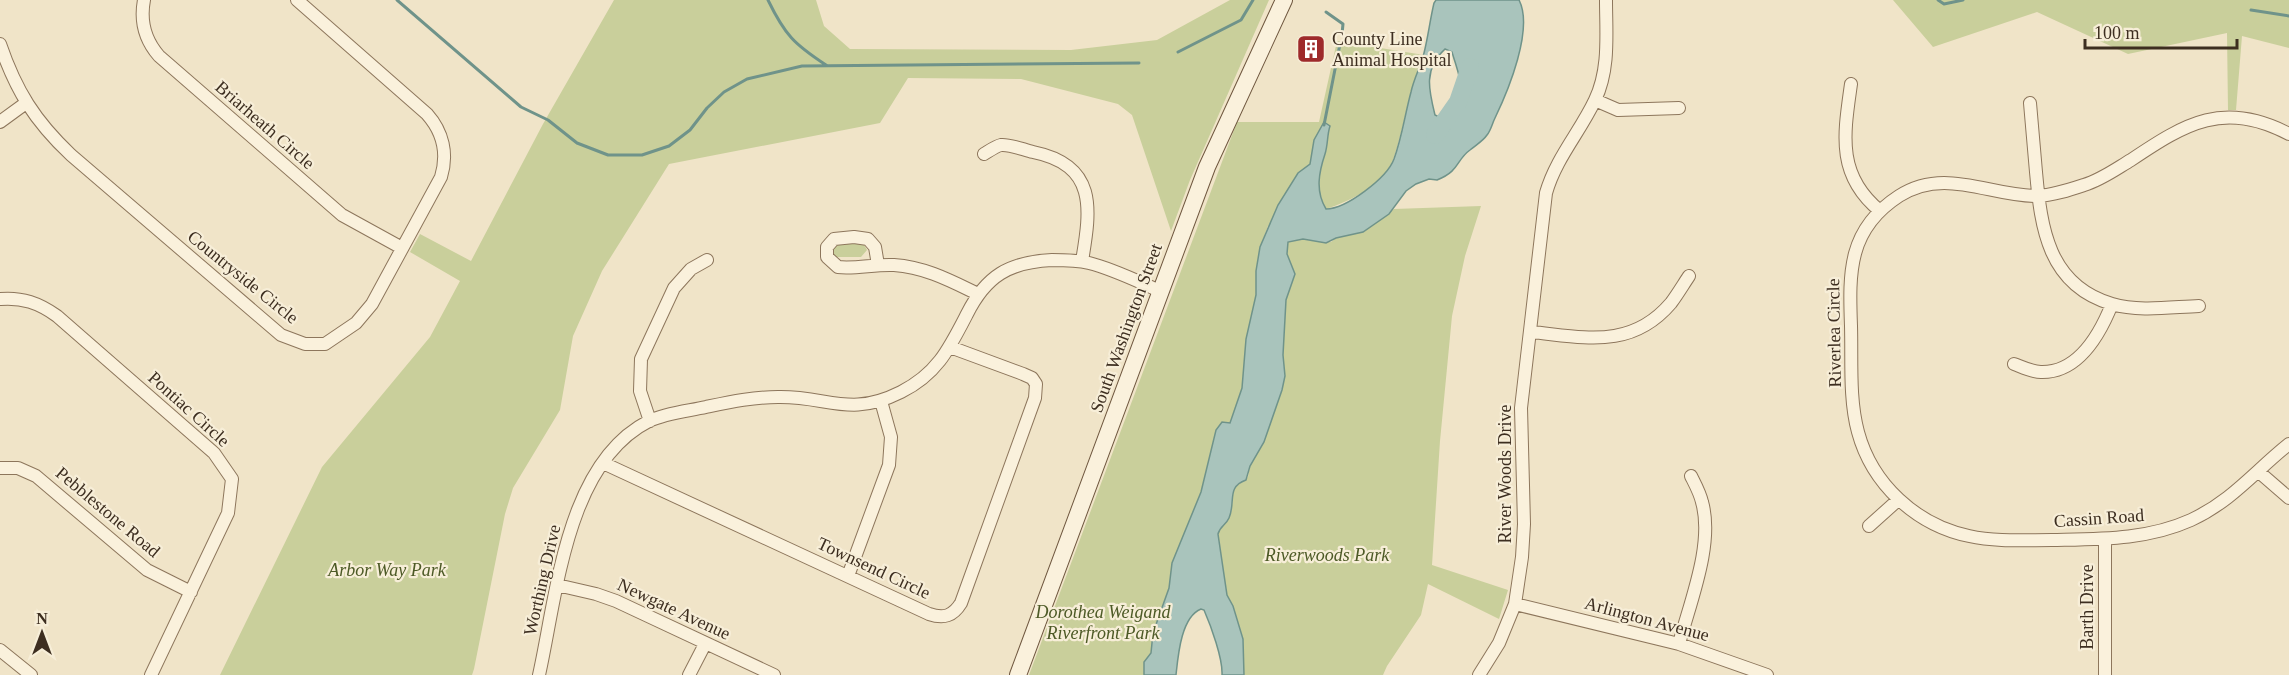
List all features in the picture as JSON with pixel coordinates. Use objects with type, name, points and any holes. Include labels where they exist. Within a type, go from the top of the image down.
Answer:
[{"type":"main road","name":"South Washington Street","points":[[1018,675],[1207,167],[1284,0]]},
{"type":"street","name":"Briarheath Circle","points":[[144,0],[143,24],[147,38],[159,56],[342,215],[402,248]]},
{"type":"street","name":"Countryside Circle","points":[[0,44],[26,104],[53,138],[71,155],[269,327],[294,341],[305,344],[325,344],[356,323],[372,304],[443,170],[444,149],[439,132],[428,114],[297,0]]},
{"type":"street","name":"River Woods Drive","points":[[1479,675],[1499,643],[1515,604],[1524,524],[1521,408],[1532,332],[1542,229],[1550,179],[1595,100],[1605,68],[1606,0]]},
{"type":"street","points":[[1851,84],[1844,140],[1847,163],[1857,185],[1880,211]]},
{"type":"street","points":[[1595,100],[1618,110],[1679,108]]},
{"type":"street","points":[[2030,103],[2038,196],[2044,234],[2047,245],[2061,268],[2079,286],[2112,304],[2139,308],[2199,306]]},
{"type":"street","points":[[0,122],[26,104]]},
{"type":"street","name":"Riverlea Circle","points":[[1896,498],[1886,488],[1865,453],[1858,433],[1853,392],[1851,272],[1853,257],[1862,233],[1880,211],[1902,193],[1939,183],[1970,184],[2010,193],[2038,196],[2056,194],[2100,178],[2172,133],[2196,122],[2231,117],[2249,119],[2277,127],[2289,134]]},
{"type":"street","points":[[984,154],[1001,145],[1041,153],[1062,160],[1076,174],[1084,189],[1086,199],[1087,227],[1082,261]]},
{"type":"street","points":[[650,421],[640,391],[641,359],[674,288],[691,269],[706,260]]},
{"type":"street","name":"Worthing Drive","points":[[539,675],[569,534],[589,488],[603,463],[625,438],[650,421],[679,412],[764,397],[800,398],[852,406],[881,401],[921,382],[938,366],[978,294],[992,279],[1005,270],[1021,264],[1036,261],[1082,261],[1160,291]]},
{"type":"street","points":[[878,265],[895,265],[925,271],[949,279],[978,294]]},
{"type":"street","points":[[1532,332],[1596,338],[1625,335],[1644,326],[1664,310],[1689,276]]},
{"type":"street","name":"Pontiac Circle","points":[[0,299],[28,301],[38,304],[57,316],[214,453],[232,479],[228,513],[151,675]]},
{"type":"street","points":[[2014,364],[2038,373],[2067,365],[2096,339],[2112,304]]},
{"type":"street","name":"Townsend Circle","points":[[603,463],[937,617],[952,614],[961,603],[1037,390],[1032,378],[950,346]]},
{"type":"street","points":[[848,576],[889,465],[891,437],[881,401]]},
{"type":"street","name":"Cassin Road","points":[[1896,498],[1929,521],[1966,536],[2009,540],[2104,539],[2147,534],[2167,530],[2190,520],[2232,496],[2289,444]]},
{"type":"street","name":"Pebblestone Road","points":[[0,468],[18,468],[36,476],[147,570],[191,592]]},
{"type":"street","points":[[2259,472],[2289,498]]},
{"type":"street","points":[[1679,644],[1703,554],[1705,536],[1702,500],[1691,476]]},
{"type":"street","points":[[1869,526],[1896,498]]},
{"type":"street","name":"Barth Drive","points":[[2104,539],[2105,675]]},
{"type":"street","name":"Newgate Avenue","points":[[557,585],[616,601],[774,675]]},
{"type":"street","name":"Arlington Avenue","points":[[1515,604],[1679,644],[1734,669],[1767,675]]},
{"type":"street","points":[[688,675],[705,644]]},
{"type":"street","points":[[0,650],[31,675]]},
{"type":"green space","name":"Arbor Way Park","points":[[614,0],[816,0],[824,26],[850,49],[1071,50],[1157,40],[1230,0],[1269,0],[1190,180],[1171,231],[1132,115],[1118,104],[1021,79],[908,78],[880,123],[669,164],[602,271],[573,336],[560,410],[513,488],[505,514],[472,675],[220,675],[322,467],[430,337],[460,281],[410,252],[420,234],[471,261],[543,124]]},
{"type":"green space","points":[[1893,0],[2289,0],[2289,48],[2242,36],[2236,110],[2228,110],[2227,33],[2128,54],[2037,12],[1933,47]]},
{"type":"green space","name":"Dorothea Weigand Riverfront Park","points":[[1337,41],[1424,55],[1398,144],[1386,172],[1374,185],[1340,204],[1268,226],[1260,247],[1256,271],[1256,295],[1246,339],[1242,388],[1230,423],[1216,430],[1201,492],[1172,563],[1169,588],[1153,633],[1151,653],[1144,662],[1144,675],[1029,675],[1237,122],[1319,122]]},
{"type":"green space","name":"Riverwoods Park","points":[[1481,206],[1465,256],[1452,316],[1440,441],[1432,565],[1508,590],[1499,619],[1428,584],[1421,615],[1383,675],[1244,675],[1243,639],[1233,606],[1227,595],[1218,534],[1230,515],[1234,488],[1248,477],[1250,466],[1264,441],[1282,390],[1285,376],[1283,355],[1286,300],[1295,274],[1287,254],[1288,242],[1303,239],[1331,242],[1336,238],[1363,232],[1394,209]]},
{"type":"green space","points":[[837,243],[863,243],[867,250],[861,257],[833,257],[832,248]]},
{"type":"water","points":[[1436,0],[1519,0],[1523,12],[1523,27],[1518,60],[1490,131],[1450,173],[1437,180],[1429,179],[1416,184],[1406,191],[1389,214],[1363,232],[1336,238],[1326,243],[1303,239],[1288,242],[1287,254],[1295,274],[1286,300],[1283,355],[1285,376],[1282,390],[1264,442],[1250,466],[1246,480],[1240,483],[1234,491],[1229,518],[1218,534],[1227,595],[1233,606],[1243,639],[1244,675],[1222,675],[1216,642],[1204,610],[1201,609],[1194,613],[1185,628],[1176,675],[1144,675],[1144,662],[1151,653],[1153,633],[1169,588],[1172,563],[1201,492],[1216,430],[1222,422],[1230,423],[1242,388],[1246,339],[1256,295],[1256,271],[1260,247],[1278,205],[1298,173],[1310,164],[1314,140],[1324,122],[1330,126],[1319,188],[1326,209],[1344,204],[1365,191],[1390,167],[1397,151],[1412,87],[1423,58]],"holes":[[[1445,49],[1452,52],[1460,80],[1461,97],[1452,113],[1443,119],[1435,115],[1429,80],[1433,64],[1438,57]]]},
{"type":"waterway","points":[[397,0],[521,107],[548,120],[577,143],[608,155],[642,155],[669,146],[690,130],[707,108],[724,92],[747,79],[802,66],[1139,63]]},
{"type":"waterway","points":[[768,0],[791,38],[826,65]]},
{"type":"waterway","points":[[1178,52],[1241,20],[1253,0]]},
{"type":"waterway","points":[[1938,0],[1944,4],[1963,0]]},
{"type":"waterway","points":[[2251,10],[2289,16]]},
{"type":"waterway","points":[[1326,12],[1343,24],[1342,34]]},
{"type":"waterway","points":[[1324,125],[1340,44]]},
{"type":"waterway","points":[[1435,135],[1458,102],[1470,67]]},
{"type":"place","name":"County Line Animal Hospital","points":[[1311,49]]}]
